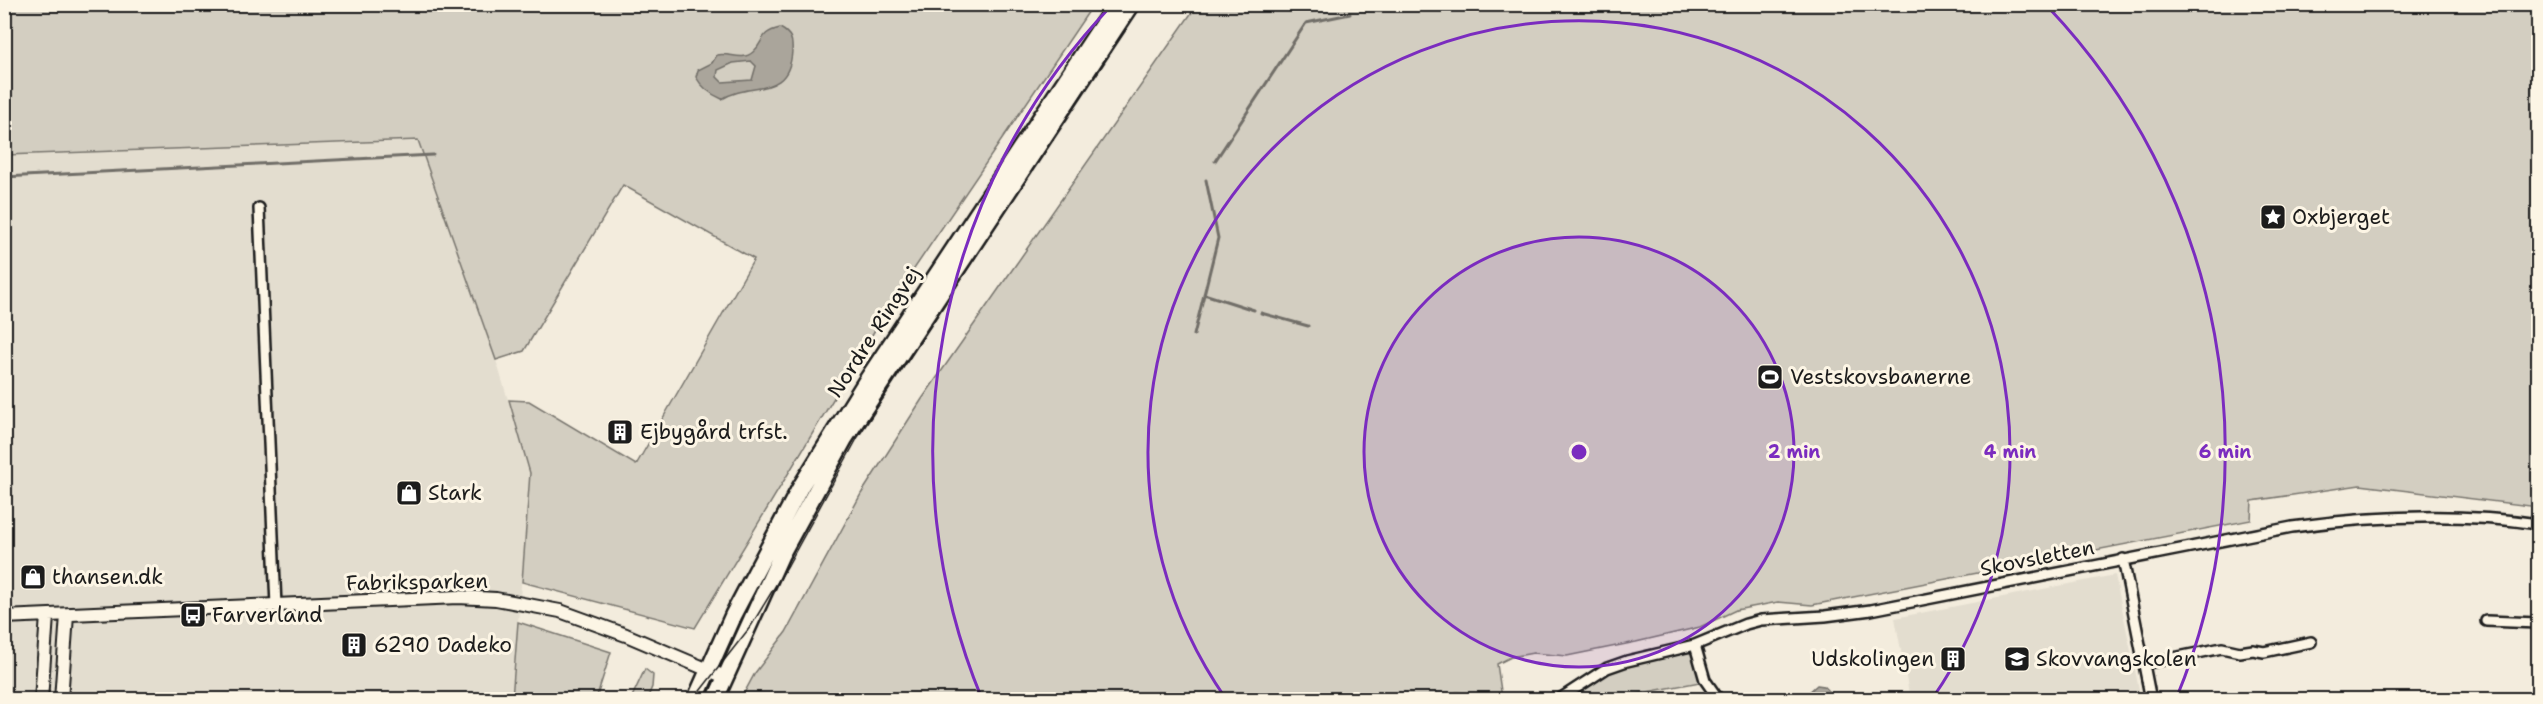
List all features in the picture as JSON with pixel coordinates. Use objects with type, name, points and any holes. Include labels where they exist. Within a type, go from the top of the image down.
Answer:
[{"type":"main road","name":"Nordre Ringvej","points":[[695,699],[771,540],[806,477],[865,382],[1116,4]]},
{"type":"main road","name":"Nordre Ringvej","points":[[715,699],[781,555],[845,438],[1132,4]]},
{"type":"street","points":[[259,208],[276,606]]},
{"type":"street","name":"Skovsletten","points":[[1558,699],[1607,668],[1695,645],[1761,620],[1850,613],[2292,527],[2378,517],[2470,517],[2538,524]]},
{"type":"street","points":[[2123,559],[2151,699]]},
{"type":"street","name":"Fabriksparken","points":[[4,617],[458,597],[496,599],[560,611],[591,621],[725,677]]},
{"type":"street","points":[[61,699],[67,615]]},
{"type":"street","points":[[41,699],[47,616]]},
{"type":"street","points":[[2486,621],[2538,623]]},
{"type":"street","points":[[2144,664],[2222,648],[2240,652],[2253,650],[2264,652],[2311,642]]},
{"type":"street","points":[[1695,645],[1705,680],[1719,699]]},
{"type":"shaded area","points":[[4,5],[1093,5],[893,300],[695,628],[522,582],[530,473],[509,400],[529,401],[636,465],[754,259],[623,185],[524,351],[496,360],[418,140],[5,155]]},
{"type":"shaded area","points":[[1197,5],[2538,5],[2538,507],[2360,485],[2252,501],[2251,520],[1812,605],[1778,602],[1736,610],[1700,627],[1567,656],[1533,653],[1511,657],[1497,664],[1502,698],[1457,692],[1430,700],[741,699],[755,673],[786,632],[861,494],[922,399]]},
{"type":"shaded area","points":[[780,28],[784,30],[789,35],[792,44],[789,66],[784,77],[776,83],[722,99],[698,81],[696,77],[698,70],[712,63],[717,55],[740,57],[749,55],[757,48],[765,35]],"holes":[[[751,61],[756,66],[752,80],[722,82],[717,77],[718,70],[733,63]]]},
{"type":"shaded area","points":[[418,140],[496,360],[530,473],[512,699],[5,699],[4,155]]},
{"type":"shaded area","name":"Skovvangskolen","points":[[2115,575],[2141,699],[1910,699],[1895,618]]},
{"type":"shaded area","points":[[518,622],[611,652],[596,699],[512,699]]},
{"type":"shaded area","points":[[1691,652],[1700,682],[1610,699],[1567,700],[1592,682],[1618,668]]},
{"type":"shaded area","points":[[645,669],[653,675],[652,687],[647,699],[631,699]]},
{"type":"shaded area","points":[[1817,685],[1824,686],[1832,694],[1833,699],[1809,699],[1808,693]]},
{"type":"waterway","points":[[1215,161],[1306,23],[1350,14]]},
{"type":"waterway","points":[[4,177],[433,155]]},
{"type":"waterway","points":[[1194,335],[1218,238],[1206,180]]},
{"type":"waterway","points":[[1204,294],[1254,310]]},
{"type":"waterway","points":[[1261,313],[1308,326]]},
{"type":"tram line","points":[[693,700],[751,626],[788,565],[858,437],[1141,4]]},
{"type":"place","name":"Oxbjerget","points":[[2273,217]]},
{"type":"place","name":"Vestskovsbanerne","points":[[1770,377]]},
{"type":"place","name":"Ejbygård trfst.","points":[[620,432]]},
{"type":"place","name":"Stark","points":[[409,493]]},
{"type":"place","name":"thansen.dk","points":[[33,577]]},
{"type":"place","name":"Farverland","points":[[193,615]]},
{"type":"place","name":"6290 Dadeko","points":[[354,645]]},
{"type":"place","name":"Udskolingen","points":[[1953,659]]},
{"type":"place","name":"Skovvangskolen","points":[[2017,659]]}]
